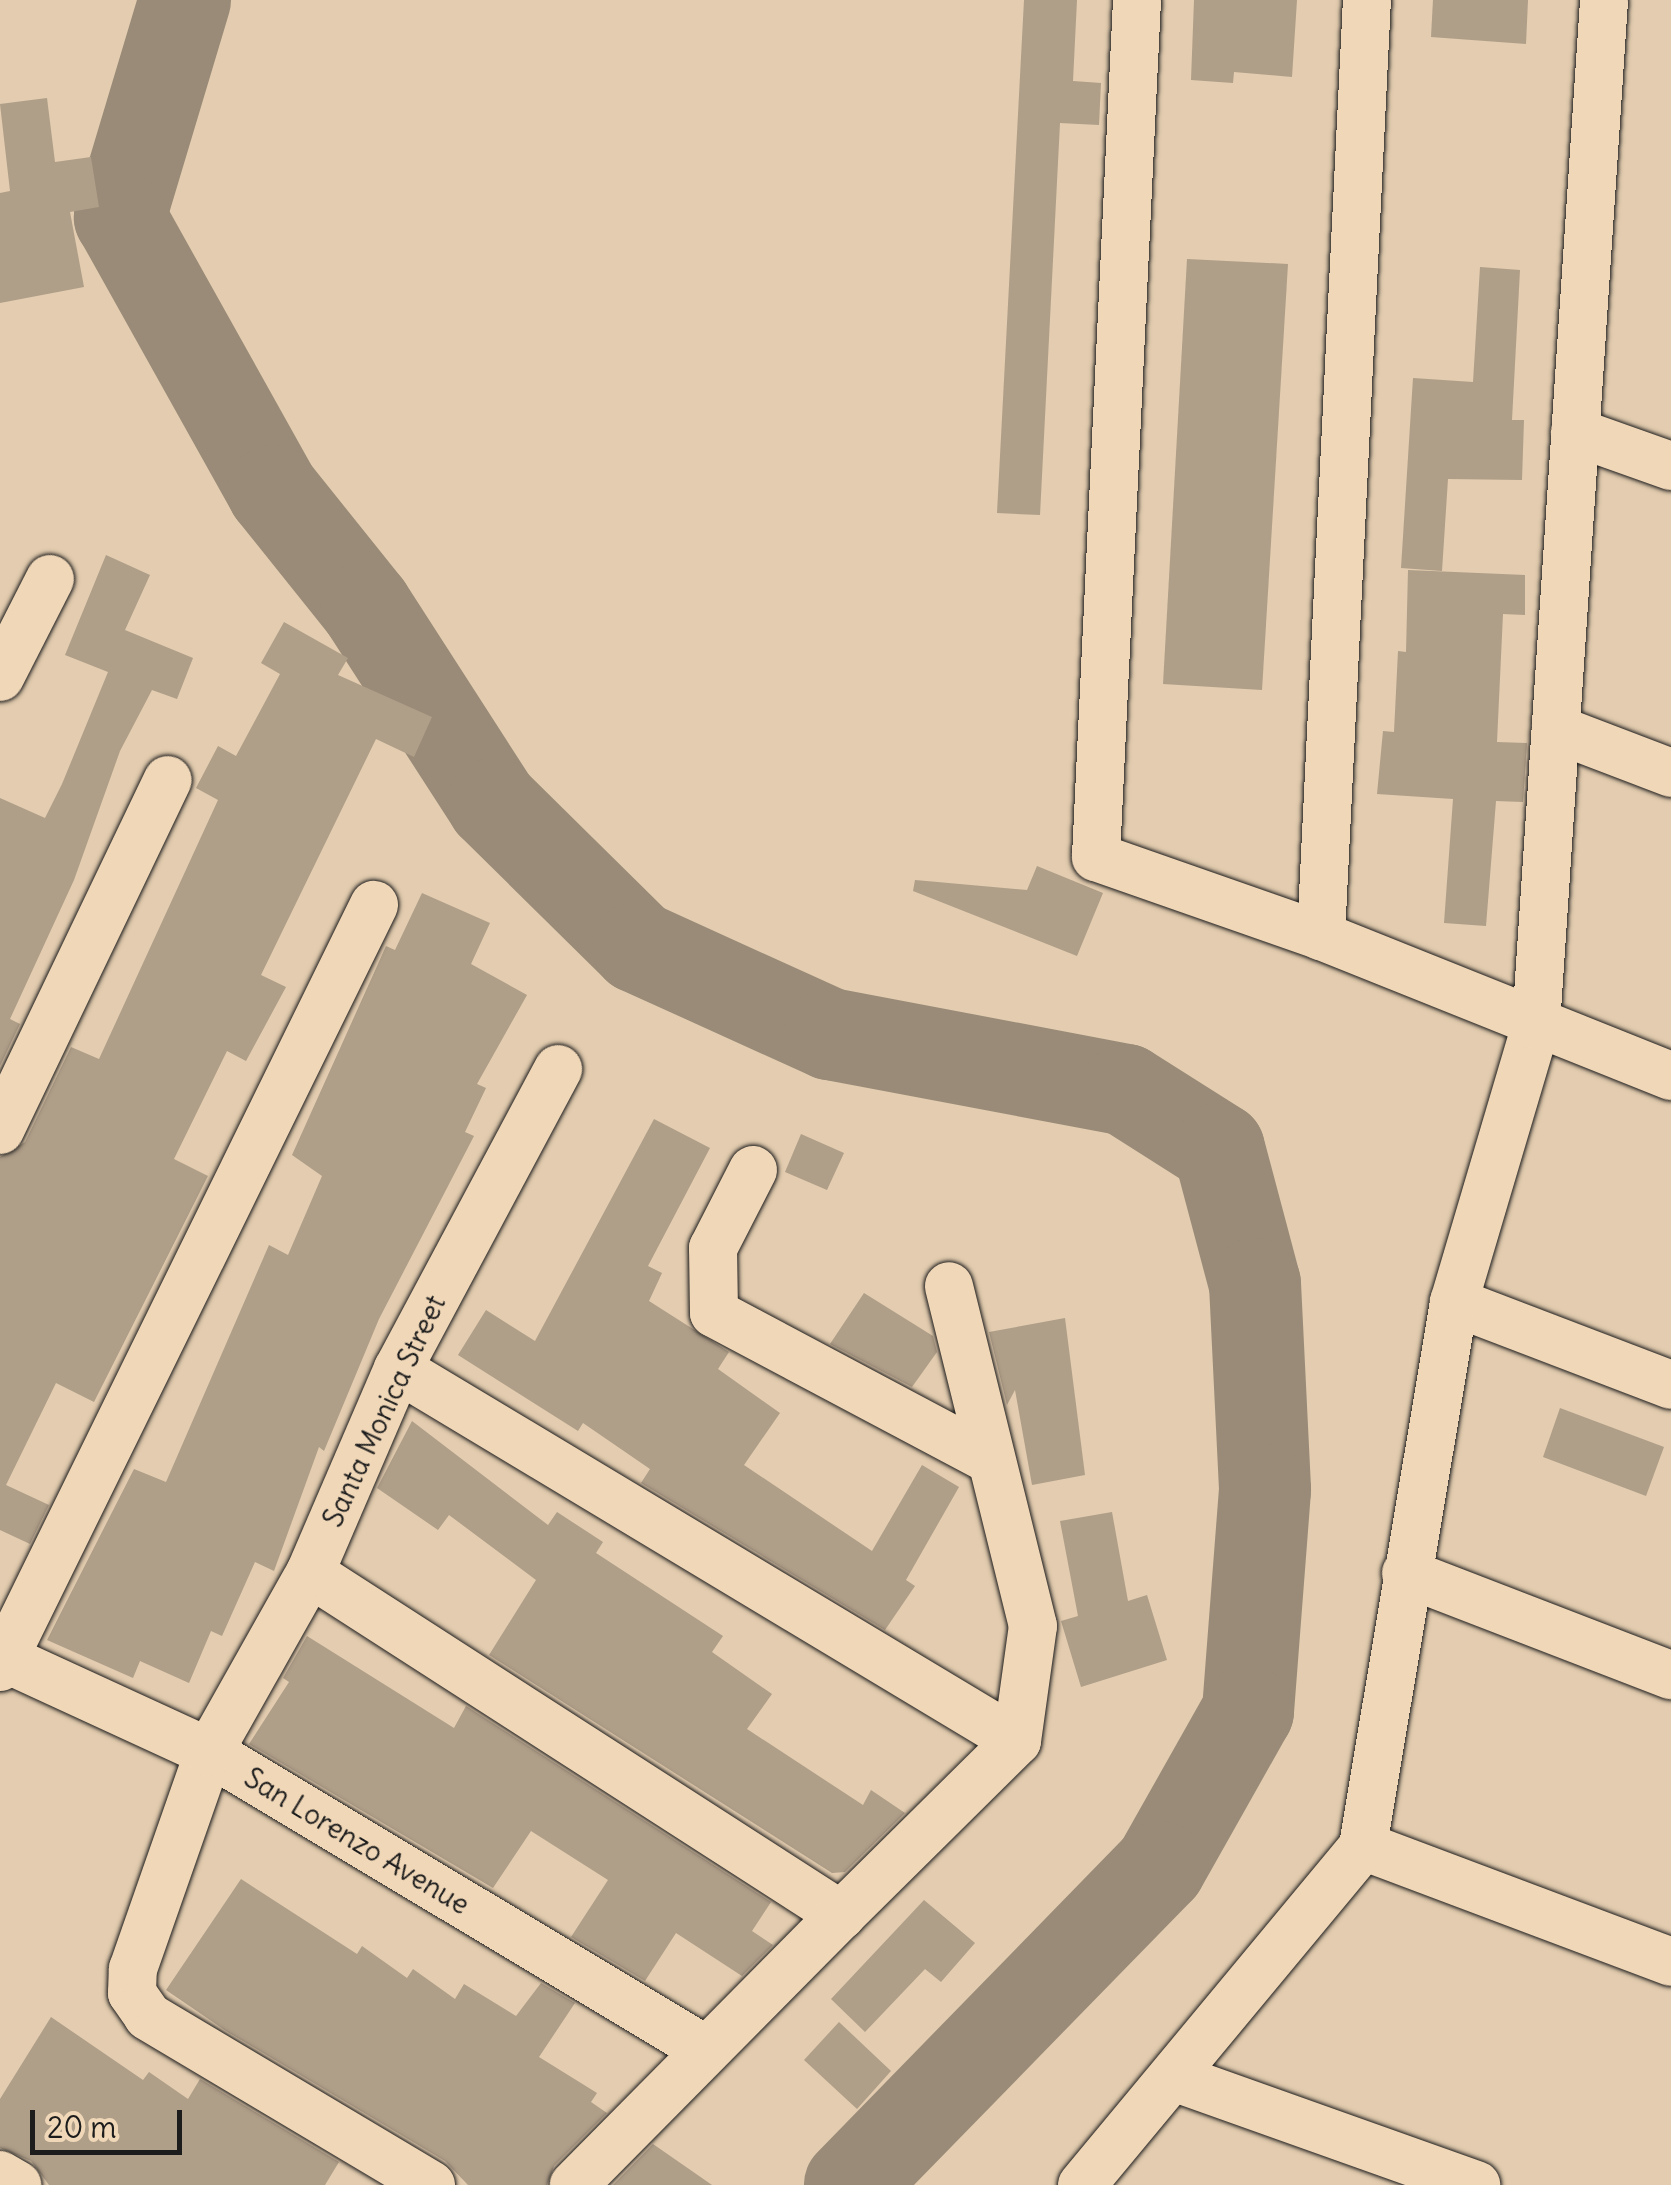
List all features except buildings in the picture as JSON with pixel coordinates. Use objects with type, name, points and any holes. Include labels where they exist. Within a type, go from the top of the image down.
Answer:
[{"type":"street","points":[[1137,0],[1096,857],[1321,936],[1671,1076]]},
{"type":"street","points":[[1321,936],[1367,0]]},
{"type":"street","points":[[1082,2185],[1363,1846],[1454,1302],[1536,1024],[1604,0]]},
{"type":"street","points":[[1576,432],[1671,466]]},
{"type":"street","points":[[0,677],[50,578]]},
{"type":"street","points":[[1556,729],[1671,773]]},
{"type":"street","points":[[0,1130],[168,780]]},
{"type":"street","points":[[2,1660],[374,905]]},
{"type":"street","name":"Santa Monica Street","points":[[431,2185],[148,2016],[132,1993],[133,1969],[209,1752],[310,1574],[398,1369],[558,1069]]},
{"type":"street","points":[[753,1170],[713,1248],[714,1313],[990,1460]]},
{"type":"street","points":[[574,2185],[703,2048],[1017,1740],[1033,1626],[949,1286]]},
{"type":"street","points":[[1454,1302],[1671,1385]]},
{"type":"street","points":[[398,1369],[1017,1740]]},
{"type":"street","points":[[1406,1572],[1671,1675]]},
{"type":"street","points":[[310,1574],[840,1915]]},
{"type":"street","name":"San Lorenzo Avenue","points":[[2,1660],[209,1752],[703,2048]]},
{"type":"street","points":[[1363,1846],[1671,1962]]},
{"type":"street","points":[[1174,2077],[1476,2185]]},
{"type":"street","points":[[0,2175],[17,2185]]},
{"type":"waterway","points":[[185,0],[120,217],[273,491],[366,607],[493,804],[638,947],[830,1034],[1126,1090],[1219,1149],[1255,1284],[1265,1490],[1248,1711],[1160,1867],[850,2185]]}]
